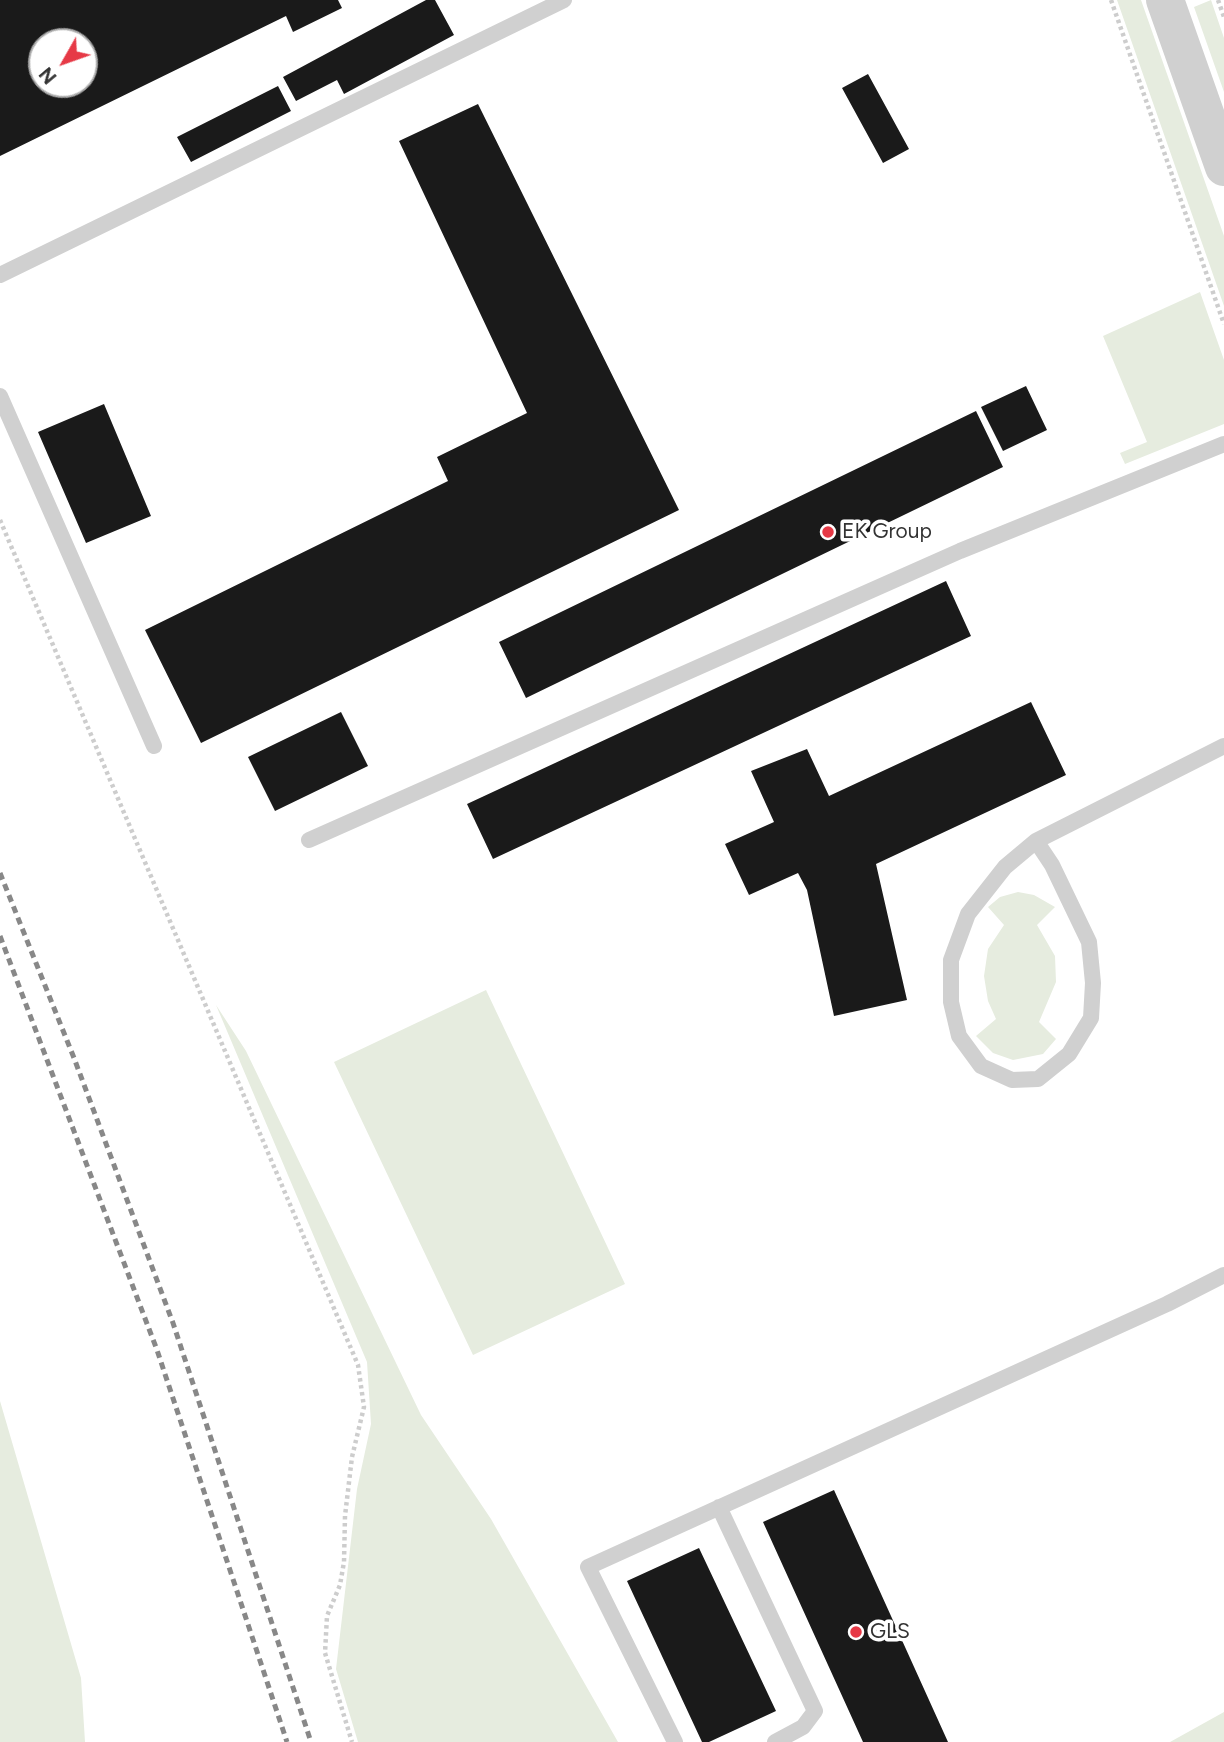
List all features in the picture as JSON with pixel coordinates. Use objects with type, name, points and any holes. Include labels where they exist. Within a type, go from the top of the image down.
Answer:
[{"type":"street","points":[[1169,1],[1224,167]]},
{"type":"lane","points":[[0,275],[564,0]]},
{"type":"lane","points":[[0,396],[154,746]]},
{"type":"lane","points":[[309,840],[960,551],[1224,444]]},
{"type":"lane","points":[[1036,841],[1052,865],[1089,942],[1093,983],[1091,1018],[1069,1054],[1038,1079],[1012,1080],[981,1066],[959,1036],[951,1002],[951,960],[968,914],[1005,867],[1036,841],[1224,746]]},
{"type":"lane","points":[[675,1742],[588,1567],[1167,1304],[1224,1275]]},
{"type":"lane","points":[[719,1507],[815,1712],[803,1727],[775,1742]]},
{"type":"path","points":[[1111,0],[1224,324]]},
{"type":"path","points":[[1218,0],[1224,17]]},
{"type":"path","points":[[0,520],[358,1365],[364,1407],[352,1457],[345,1516],[344,1562],[340,1585],[327,1616],[325,1653],[352,1742]]},
{"type":"shaded area","points":[[1117,0],[1141,0],[1224,236],[1224,306]]},
{"type":"shaded area","points":[[1211,0],[1224,38],[1224,92],[1194,7]]},
{"type":"shaded area","points":[[1200,292],[1224,360],[1224,424],[1125,464],[1120,453],[1147,442],[1103,336]]},
{"type":"shaded area","points":[[1018,892],[1034,895],[1055,907],[1037,925],[1055,956],[1056,982],[1039,1022],[1056,1039],[1043,1054],[1013,1060],[993,1053],[976,1036],[996,1019],[988,1001],[984,976],[988,949],[1004,925],[988,907],[1000,897]]},
{"type":"shaded area","points":[[486,990],[625,1284],[473,1355],[334,1062]]},
{"type":"shaded area","points":[[216,1005],[246,1051],[421,1415],[491,1519],[618,1742],[358,1742],[336,1669],[357,1489],[371,1424],[367,1362]]},
{"type":"shaded area","points":[[0,1401],[81,1678],[85,1742],[0,1742]]},
{"type":"shaded area","points":[[1224,1712],[1224,1742],[1170,1742]]},
{"type":"building","points":[[0,0],[338,0],[342,8],[293,32],[286,16],[0,156]]},
{"type":"building","points":[[426,0],[435,0],[454,35],[344,94],[337,80],[296,101],[283,77]]},
{"type":"building","points":[[868,74],[909,149],[883,163],[842,88]]},
{"type":"building","points":[[278,86],[291,111],[191,162],[177,137]]},
{"type":"building","points":[[478,104],[679,510],[201,743],[145,630],[448,481],[437,457],[527,413],[399,141]]},
{"type":"building","points":[[1026,386],[1047,430],[1003,451],[981,407]]},
{"type":"building","points":[[104,404],[151,516],[86,543],[38,432]]},
{"type":"building","points":[[976,411],[1003,467],[526,698],[499,642]]},
{"type":"building","points":[[946,581],[971,636],[493,859],[467,804]]},
{"type":"building","points":[[1031,702],[1066,775],[876,864],[907,1000],[834,1016],[807,890],[798,873],[749,895],[725,844],[774,822],[751,771],[807,749],[829,796]]},
{"type":"building","points":[[341,712],[368,766],[275,811],[248,757]]},
{"type":"building","name":"GLS","points":[[834,1490],[948,1742],[863,1742],[763,1522]]},
{"type":"building","points":[[699,1548],[776,1711],[709,1742],[702,1742],[627,1581]]},
{"type":"railway","points":[[0,873],[74,1058],[173,1323],[311,1742]]},
{"type":"railway","points":[[0,936],[157,1350],[287,1742]]},
{"type":"place","name":"EK Group","points":[[828,532]]},
{"type":"place","name":"GLS","points":[[856,1632]]}]
